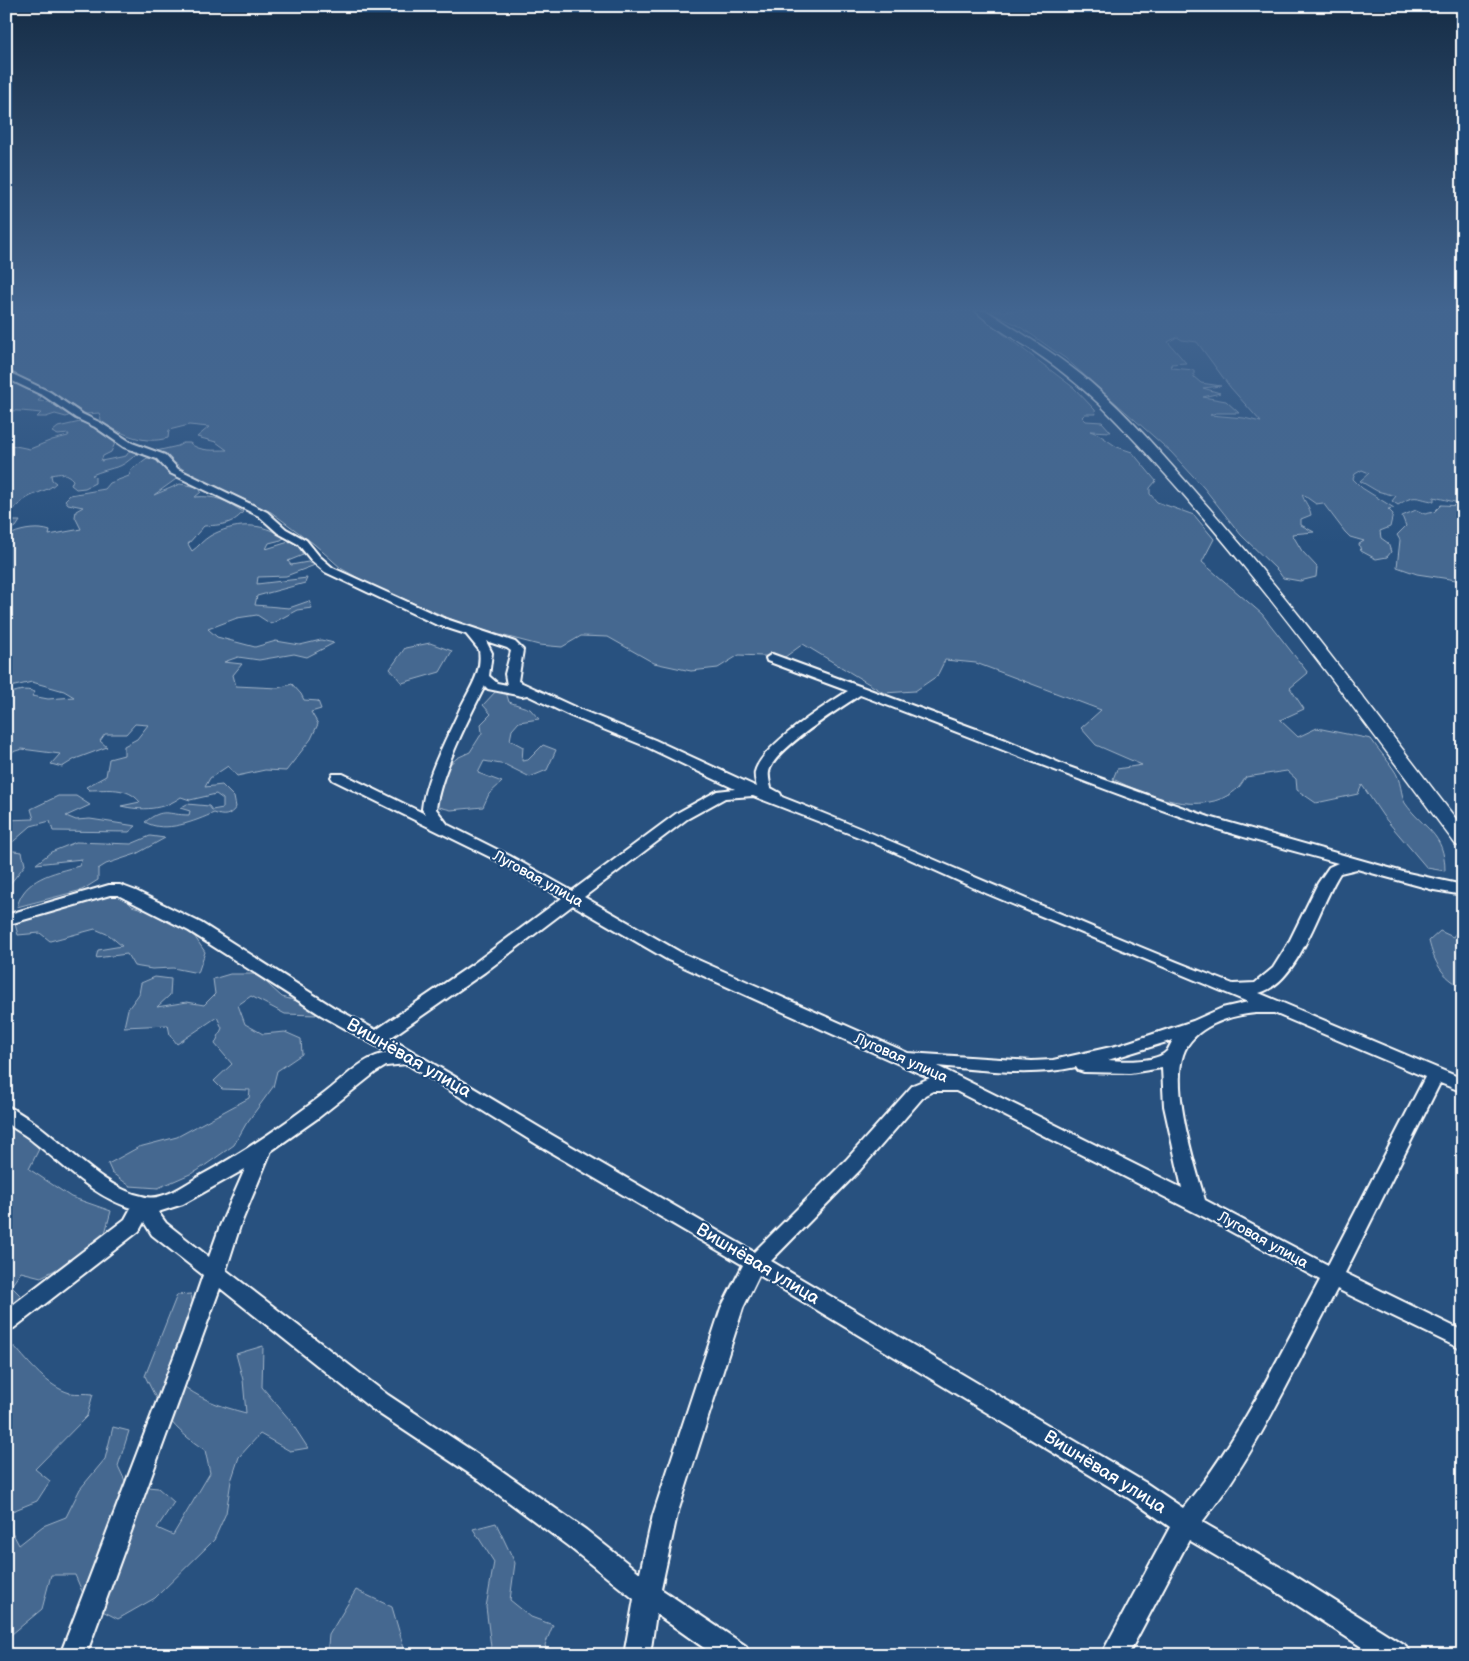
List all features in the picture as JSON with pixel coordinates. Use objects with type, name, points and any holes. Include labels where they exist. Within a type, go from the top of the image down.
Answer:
[{"type":"street","points":[[36,389],[128,444],[161,457],[174,471],[263,514],[282,530],[302,542],[315,558],[329,570],[394,601],[462,630],[480,640],[485,647],[486,663],[483,678],[463,718],[430,800],[429,809],[444,828]]},
{"type":"street","points":[[1088,389],[1168,469],[1250,564],[1463,841]]},
{"type":"street","points":[[462,630],[511,645],[517,650],[511,675],[512,683],[576,714],[650,743],[733,783],[785,802],[1463,1086]]},
{"type":"street","points":[[772,658],[1017,749],[1064,770],[1236,830],[1434,885],[1463,890]]},
{"type":"street","points":[[483,678],[493,686],[536,694]]},
{"type":"street","points":[[785,802],[765,790],[762,781],[762,770],[768,760],[818,717],[859,690]]},
{"type":"street","name":"Луговая улица","points":[[338,777],[512,863],[674,956],[817,1021],[900,1056],[966,1088],[1196,1204],[1332,1278],[1463,1341]]},
{"type":"street","points":[[377,1038],[410,1017],[574,898],[591,883],[682,816],[722,794],[740,791],[759,792]]},
{"type":"street","points":[[1215,983],[1244,989],[1256,989],[1267,984],[1289,956],[1334,870],[1350,864],[1359,864]]},
{"type":"street","name":"Вишнёвая улица","points":[[6,920],[109,890],[120,890],[195,927],[327,1011],[377,1038],[545,1140],[756,1262],[1130,1486],[1185,1524],[1283,1582],[1398,1655]]},
{"type":"street","points":[[1053,1066],[1122,1051],[1197,1026],[1220,1015],[1243,1008],[1266,1007],[1286,1011]]},
{"type":"street","points":[[1196,1204],[1183,1159],[1177,1129],[1170,1071],[1173,1056],[1182,1039],[1197,1026]]},
{"type":"street","points":[[900,1056],[1032,1068],[1053,1066],[1146,1067],[1162,1063],[1173,1056]]},
{"type":"street","points":[[6,1113],[41,1136],[65,1159],[120,1196],[143,1205],[155,1205],[172,1201],[264,1148],[370,1067],[382,1060],[410,1058]]},
{"type":"street","points":[[1114,1655],[1185,1524],[1208,1496],[1254,1423],[1332,1278],[1435,1075]]},
{"type":"street","points":[[637,1655],[666,1515],[732,1308],[746,1277],[756,1262],[853,1165],[919,1090],[931,1084],[948,1083],[966,1088]]},
{"type":"street","points":[[73,1655],[125,1521],[230,1226],[264,1148]]},
{"type":"street","points":[[143,1205],[159,1229],[380,1402],[487,1473],[562,1527],[648,1595],[737,1655]]},
{"type":"street","points":[[6,1322],[132,1225],[143,1205]]},
{"type":"shaded area","points":[[6,389],[25,389],[40,394],[41,397],[38,401],[52,404],[70,415],[66,417],[55,414],[37,417],[41,413],[6,411]]},
{"type":"shaded area","points":[[44,389],[1074,389],[1095,410],[1096,414],[1085,414],[1082,417],[1086,421],[1102,422],[1111,432],[1090,431],[1117,447],[1132,452],[1156,481],[1150,488],[1150,494],[1157,502],[1194,515],[1214,539],[1202,562],[1262,614],[1308,673],[1290,688],[1304,709],[1280,720],[1298,737],[1317,728],[1371,739],[1396,774],[1405,803],[1437,839],[1444,858],[1445,871],[1427,868],[1383,816],[1362,785],[1358,794],[1316,803],[1297,790],[1296,779],[1287,771],[1246,777],[1237,789],[1222,798],[1207,802],[1174,801],[1127,786],[1113,779],[1117,769],[1142,765],[1096,745],[1081,728],[1101,710],[976,663],[945,660],[937,676],[915,691],[884,693],[803,644],[785,657],[739,655],[718,668],[691,671],[654,663],[608,637],[581,636],[562,647],[539,645],[470,627],[371,585],[342,569],[314,544],[271,512],[187,473],[156,451],[183,443],[190,443],[202,449],[227,450],[216,442],[197,437],[209,427],[189,425],[169,430],[168,438],[159,440],[142,439],[102,423],[99,413],[86,414]]},
{"type":"shaded area","points":[[1099,389],[1205,389],[1220,393],[1203,397],[1226,401],[1239,413],[1216,413],[1210,415],[1244,418],[1261,422],[1231,389],[1463,389],[1463,504],[1434,497],[1434,501],[1412,498],[1398,505],[1392,501],[1396,496],[1377,491],[1360,481],[1369,473],[1362,470],[1355,474],[1353,479],[1362,488],[1394,508],[1388,509],[1393,514],[1390,527],[1380,531],[1381,538],[1388,543],[1391,552],[1387,557],[1376,559],[1361,551],[1359,544],[1364,541],[1350,537],[1323,503],[1316,504],[1302,494],[1311,515],[1301,519],[1301,525],[1314,532],[1292,534],[1302,551],[1317,567],[1316,577],[1300,581],[1283,578],[1241,535],[1204,488],[1171,452]]},
{"type":"shaded area","points":[[80,422],[88,424],[116,441],[111,452],[103,456],[101,461],[126,456],[131,449],[140,453],[120,466],[92,475],[95,477],[95,483],[85,488],[76,489],[71,485],[73,480],[66,474],[51,475],[52,480],[56,483],[53,486],[27,498],[15,508],[6,512],[6,444],[30,449],[68,436],[69,434],[58,435],[52,432],[58,427]]},
{"type":"shaded area","points":[[147,458],[158,460],[167,470],[179,477],[154,495],[180,484],[199,487],[201,492],[195,497],[209,497],[220,500],[243,512],[230,522],[204,526],[188,544],[192,551],[207,538],[228,528],[257,526],[275,532],[284,538],[269,543],[266,549],[292,541],[299,546],[303,555],[288,561],[291,565],[308,562],[315,565],[286,576],[258,577],[257,584],[307,578],[305,583],[257,596],[255,605],[289,608],[309,601],[312,608],[297,610],[271,624],[257,615],[237,618],[208,629],[217,637],[255,647],[276,641],[300,645],[321,640],[334,643],[307,657],[294,654],[259,660],[238,657],[224,662],[242,664],[233,675],[236,686],[278,688],[292,684],[304,700],[318,701],[321,709],[311,712],[318,724],[311,739],[286,771],[265,770],[237,776],[228,766],[210,778],[205,787],[222,785],[234,797],[236,807],[229,814],[221,815],[214,813],[189,823],[171,827],[162,827],[145,822],[161,813],[189,815],[190,811],[180,808],[187,804],[209,806],[212,810],[223,808],[223,799],[216,794],[190,800],[181,797],[160,807],[137,809],[121,806],[140,802],[129,793],[117,790],[89,790],[86,787],[106,776],[109,759],[124,755],[124,746],[137,739],[148,725],[135,724],[126,734],[105,734],[100,741],[107,747],[75,759],[62,767],[51,764],[60,754],[22,749],[6,754],[6,695],[28,690],[35,692],[32,696],[48,699],[74,697],[64,691],[32,682],[6,688],[6,521],[20,521],[16,527],[10,529],[12,534],[36,529],[50,531],[49,535],[81,529],[75,517],[76,511],[83,507],[68,504],[65,500],[70,495],[105,489],[110,483],[129,476],[131,470]]},
{"type":"shaded area","points":[[1441,505],[1463,506],[1463,581],[1417,574],[1397,567],[1400,540],[1397,535],[1406,526],[1402,516],[1416,510],[1425,514],[1434,512]]},
{"type":"shaded area","points":[[430,643],[452,651],[440,672],[402,683],[390,669],[405,648]]},
{"type":"shaded area","points":[[497,690],[506,692],[509,702],[530,709],[539,719],[519,722],[512,730],[510,740],[523,747],[522,761],[528,760],[543,745],[556,750],[547,770],[530,777],[506,765],[484,761],[478,773],[502,782],[489,794],[483,807],[451,810],[427,804],[442,771],[457,758],[470,752],[482,733],[481,724],[491,714],[483,705]]},
{"type":"shaded area","points":[[58,796],[76,796],[90,805],[66,816],[76,820],[90,819],[136,826],[129,832],[53,831],[50,821],[31,826],[6,848],[6,820],[34,819],[31,809]]},
{"type":"shaded area","points":[[150,836],[165,838],[136,854],[106,864],[98,869],[98,880],[82,890],[17,907],[26,889],[33,883],[50,874],[79,866],[82,859],[36,864],[51,852],[76,842],[131,844]]},
{"type":"shaded area","points":[[6,850],[22,852],[25,865],[10,884],[6,886]]},
{"type":"shaded area","points":[[111,892],[123,896],[132,906],[156,913],[179,925],[195,937],[205,952],[198,973],[173,968],[152,969],[134,966],[127,954],[96,958],[98,950],[122,946],[109,935],[95,929],[50,941],[40,933],[18,935],[14,920]]},
{"type":"shaded area","points":[[1460,927],[1463,927],[1462,987],[1444,974],[1433,956],[1429,941],[1440,931],[1453,937]]},
{"type":"shaded area","points":[[230,974],[257,974],[282,997],[317,1006],[316,1015],[285,1014],[251,996],[238,1005],[245,1024],[263,1034],[285,1032],[301,1039],[302,1054],[277,1071],[273,1087],[246,1124],[234,1145],[197,1171],[158,1188],[130,1186],[112,1173],[108,1164],[139,1147],[177,1137],[249,1098],[250,1090],[222,1089],[214,1081],[232,1064],[215,1044],[222,1028],[217,1017],[177,1044],[170,1035],[168,1025],[124,1027],[128,1009],[139,994],[141,983],[155,977],[171,979],[170,995],[157,1007],[187,1002],[204,1005],[215,994],[213,979]]},
{"type":"shaded area","points":[[12,1124],[30,1138],[39,1149],[29,1169],[71,1197],[111,1211],[104,1237],[75,1260],[41,1277],[21,1272],[11,1286],[25,1300],[6,1313],[6,1126]]},
{"type":"shaded area","points":[[191,1294],[194,1312],[177,1381],[193,1393],[210,1401],[246,1413],[243,1380],[236,1354],[263,1346],[262,1387],[289,1419],[308,1448],[290,1451],[260,1434],[239,1457],[231,1481],[226,1513],[214,1540],[155,1598],[118,1619],[87,1603],[75,1575],[51,1575],[42,1609],[6,1639],[6,1347],[15,1347],[54,1386],[70,1393],[93,1394],[87,1416],[35,1469],[50,1481],[37,1501],[10,1512],[12,1532],[19,1545],[43,1526],[66,1517],[80,1489],[105,1459],[113,1427],[129,1431],[118,1466],[127,1485],[158,1488],[174,1502],[157,1528],[173,1535],[210,1473],[205,1450],[175,1426],[157,1400],[145,1376],[177,1295]]},
{"type":"shaded area","points":[[496,1523],[515,1563],[510,1600],[531,1617],[553,1625],[545,1645],[548,1655],[492,1655],[486,1607],[494,1562],[473,1529]]},
{"type":"shaded area","points":[[356,1590],[392,1607],[406,1655],[327,1655],[329,1635]]}]
